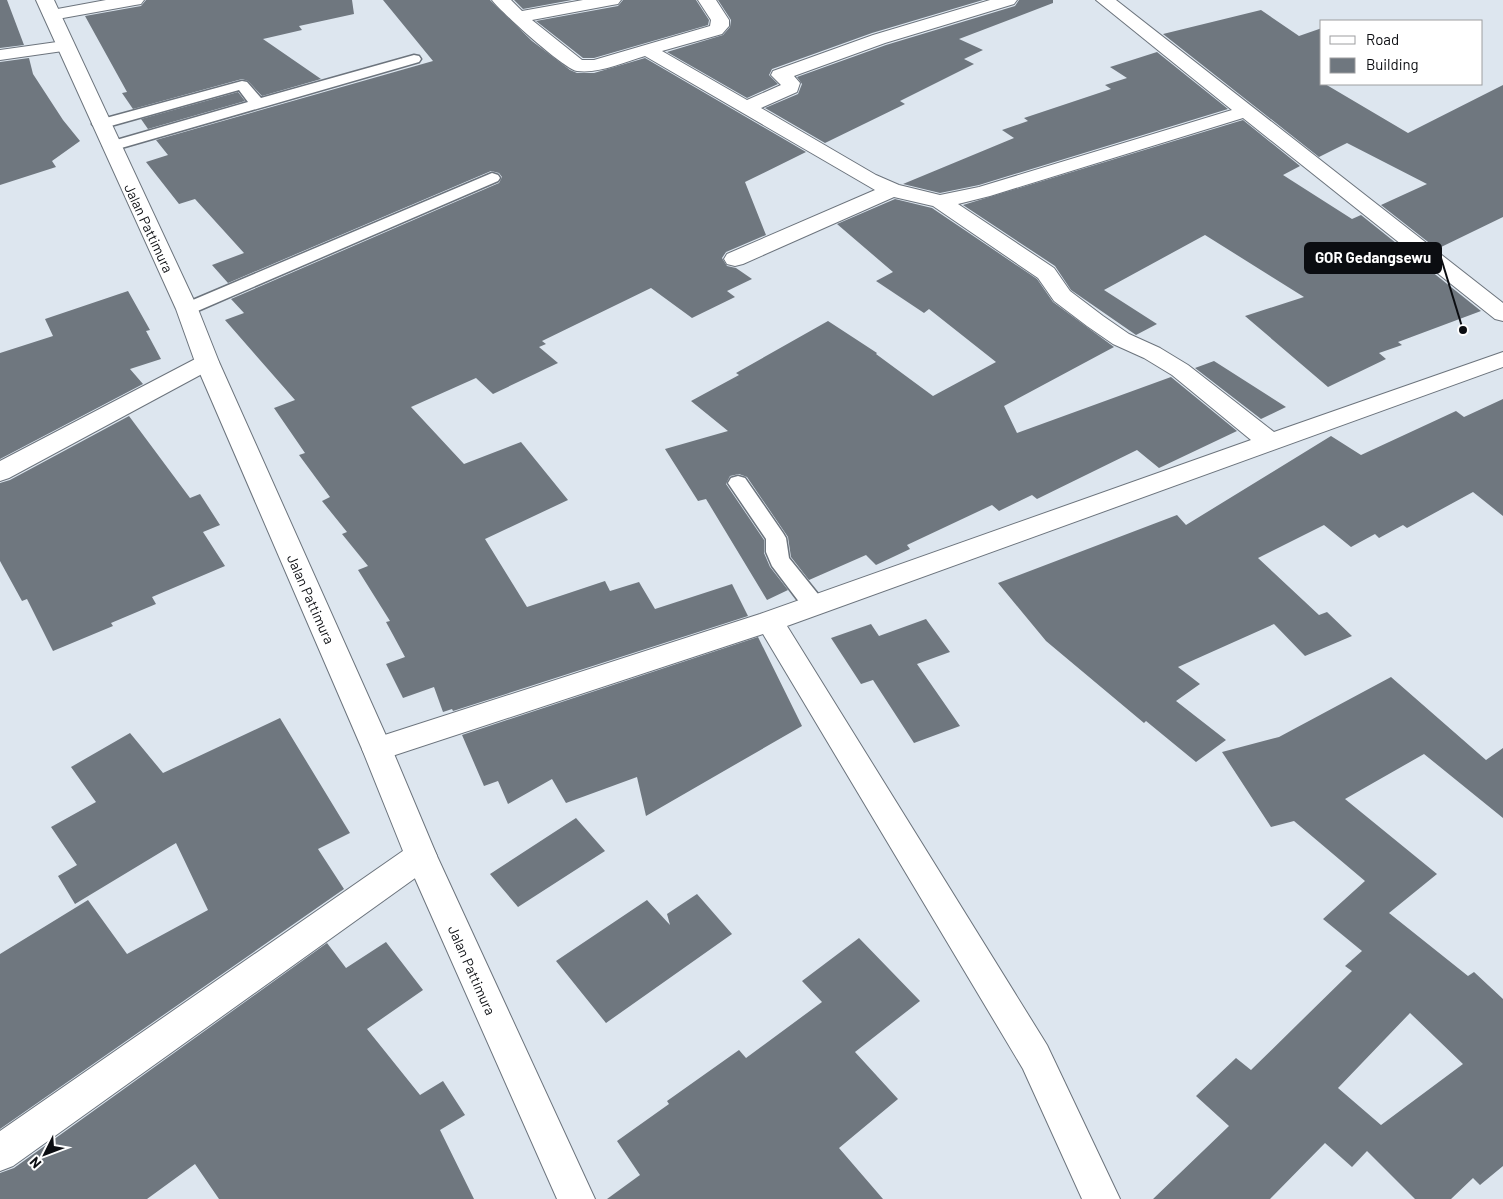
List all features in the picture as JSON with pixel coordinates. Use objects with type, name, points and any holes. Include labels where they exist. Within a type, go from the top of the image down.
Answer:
[{"type":"main road","points":[[48,7],[135,0]]},
{"type":"main road","points":[[501,0],[518,17],[578,66],[595,65],[716,30],[720,26],[720,20],[707,0]]},
{"type":"main road","points":[[518,17],[612,0]]},
{"type":"main road","points":[[746,108],[790,88],[791,83],[780,75],[880,39],[1008,0]]},
{"type":"main road","points":[[1108,0],[1244,112],[1503,314]]},
{"type":"main road","name":"Jalan Pattimura","points":[[48,7],[64,46],[187,309],[207,362],[378,749],[421,856],[576,1199]]},
{"type":"main road","points":[[0,55],[64,46]]},
{"type":"main road","points":[[647,50],[870,180],[892,190],[940,201],[1046,273],[1062,296],[1121,339],[1152,353],[1180,370],[1270,442]]},
{"type":"main road","points":[[940,201],[983,192],[1244,112]]},
{"type":"main road","points":[[735,259],[892,190]]},
{"type":"main road","points":[[378,749],[770,621],[1503,359]]},
{"type":"main road","points":[[0,472],[207,362]]},
{"type":"main road","points":[[770,621],[1034,1057],[1102,1199]]},
{"type":"main road","points":[[0,1153],[421,856]]},
{"type":"lane","points":[[105,135],[258,104],[414,59]]},
{"type":"lane","points":[[105,135],[242,85],[258,104]]},
{"type":"lane","points":[[187,309],[492,178]]},
{"type":"lane","points":[[738,483],[776,538],[776,552],[779,561],[814,605]]},
{"type":"building","points":[[0,0],[7,0],[24,45],[0,48]]},
{"type":"building","points":[[146,0],[352,0],[354,14],[299,26],[302,30],[263,39],[321,79],[262,96],[248,81],[242,79],[133,109],[122,93],[127,92],[85,16],[141,6]]},
{"type":"building","points":[[383,0],[490,0],[532,41],[570,70],[577,73],[594,73],[645,58],[806,152],[745,182],[766,235],[726,252],[722,258],[727,266],[736,268],[752,279],[727,291],[735,297],[692,318],[651,288],[542,341],[546,344],[539,347],[558,363],[493,394],[476,378],[411,407],[464,464],[521,442],[568,500],[485,539],[527,607],[605,581],[610,591],[639,582],[655,609],[732,584],[748,616],[453,711],[452,709],[443,712],[434,687],[403,698],[386,664],[405,657],[386,622],[390,621],[358,570],[368,566],[342,534],[347,532],[322,501],[330,497],[299,455],[305,453],[274,408],[295,400],[225,320],[244,313],[231,299],[499,183],[502,177],[499,173],[491,171],[228,283],[212,265],[244,253],[195,199],[179,204],[146,162],[168,155],[156,140],[433,61]]},
{"type":"building","points":[[514,0],[572,0],[523,9]]},
{"type":"building","points":[[623,0],[696,0],[709,20],[708,25],[594,58],[583,58],[536,21],[618,6]]},
{"type":"building","points":[[718,0],[983,0],[872,33],[772,69],[769,75],[778,84],[747,98],[667,52],[723,35],[730,27],[731,20]]},
{"type":"building","points":[[1019,0],[1053,0],[1053,3],[959,39],[983,50],[964,59],[974,64],[900,101],[905,104],[825,143],[765,108],[798,94],[802,84],[797,77],[886,45],[1015,6]]},
{"type":"building","points":[[1261,10],[1299,36],[1320,29],[1320,85],[1327,85],[1408,133],[1503,85],[1503,217],[1437,249],[1381,205],[1427,184],[1347,143],[1319,157],[1163,34]]},
{"type":"building","points":[[1157,52],[1228,109],[979,185],[940,193],[903,184],[1014,138],[1002,130],[1028,121],[1024,118],[1111,89],[1105,85],[1127,78],[1110,67]]},
{"type":"building","points":[[29,58],[33,74],[63,120],[80,141],[52,161],[56,167],[0,185],[0,62]]},
{"type":"building","points":[[238,92],[245,101],[148,129],[141,119]]},
{"type":"building","points":[[1243,120],[1300,166],[1283,175],[1352,219],[1361,215],[1481,311],[1398,342],[1402,345],[1379,353],[1386,359],[1328,387],[1245,316],[1304,297],[1205,235],[1104,290],[1157,324],[1136,335],[1071,290],[1055,266],[963,205]]},
{"type":"building","points":[[895,199],[932,208],[1037,279],[1053,302],[1114,347],[1004,406],[1017,433],[1171,377],[1237,431],[1159,468],[1137,450],[1037,499],[1032,495],[999,511],[992,505],[907,545],[910,549],[876,565],[866,555],[809,580],[791,557],[788,537],[747,477],[739,474],[730,476],[726,484],[764,540],[764,553],[770,567],[788,590],[767,600],[706,499],[698,501],[665,449],[728,431],[691,401],[739,375],[736,373],[828,321],[877,353],[933,396],[996,362],[929,309],[924,313],[876,281],[893,272],[837,224]]},
{"type":"building","points":[[128,291],[150,330],[146,331],[161,359],[130,369],[143,384],[0,459],[0,353],[53,336],[45,319]]},
{"type":"building","points":[[1214,361],[1286,407],[1261,419],[1195,368]]},
{"type":"building","points":[[1503,399],[1503,516],[1473,492],[1407,528],[1403,525],[1379,538],[1375,534],[1351,547],[1324,525],[1258,558],[1319,615],[1327,612],[1352,636],[1305,656],[1274,624],[1178,667],[1200,684],[1176,701],[1226,740],[1196,762],[1146,721],[1144,723],[1046,641],[998,583],[1177,515],[1186,525],[1331,436],[1361,455],[1456,411],[1464,417]]},
{"type":"building","points":[[129,416],[190,498],[200,494],[220,525],[203,532],[225,566],[152,597],[156,604],[111,623],[113,626],[53,651],[27,599],[22,601],[0,561],[0,483],[10,480]]},
{"type":"building","points":[[926,619],[950,652],[917,664],[960,726],[914,743],[873,680],[861,684],[831,638],[871,624],[879,636]]},
{"type":"building","points":[[758,637],[802,726],[646,816],[637,777],[566,803],[552,779],[508,804],[498,781],[484,786],[462,735]]},
{"type":"building","points":[[1391,677],[1486,760],[1503,748],[1503,818],[1424,754],[1345,799],[1437,874],[1389,913],[1468,976],[1474,972],[1503,999],[1503,1166],[1480,1185],[1473,1178],[1451,1199],[1415,1199],[1367,1151],[1352,1167],[1325,1143],[1270,1199],[1153,1199],[1229,1126],[1196,1096],[1236,1058],[1251,1070],[1352,971],[1345,966],[1362,951],[1323,919],[1365,881],[1294,821],[1271,827],[1222,752],[1279,737]],"holes":[[[1410,1013],[1463,1064],[1381,1125],[1338,1088]]]},
{"type":"building","points":[[280,718],[350,833],[318,849],[344,889],[0,1129],[0,954],[88,900],[127,954],[208,910],[176,843],[75,904],[58,876],[77,865],[51,827],[96,802],[71,767],[130,733],[163,773]]},
{"type":"building","points":[[576,818],[605,851],[518,907],[490,874]]},
{"type":"building","points":[[697,894],[732,934],[606,1023],[556,961],[647,900],[670,925],[667,914]]},
{"type":"building","points":[[859,938],[920,1001],[855,1052],[898,1099],[839,1148],[883,1199],[607,1199],[640,1175],[617,1141],[669,1104],[667,1101],[739,1050],[746,1058],[822,1002],[802,981]]},
{"type":"building","points":[[386,942],[423,990],[367,1029],[420,1095],[443,1081],[465,1115],[440,1130],[474,1199],[219,1199],[195,1164],[147,1199],[0,1199],[0,1173],[14,1168],[327,943],[346,968]]},
{"type":"place","name":"GOR Gedangsewu","points":[[1463,330]]}]
